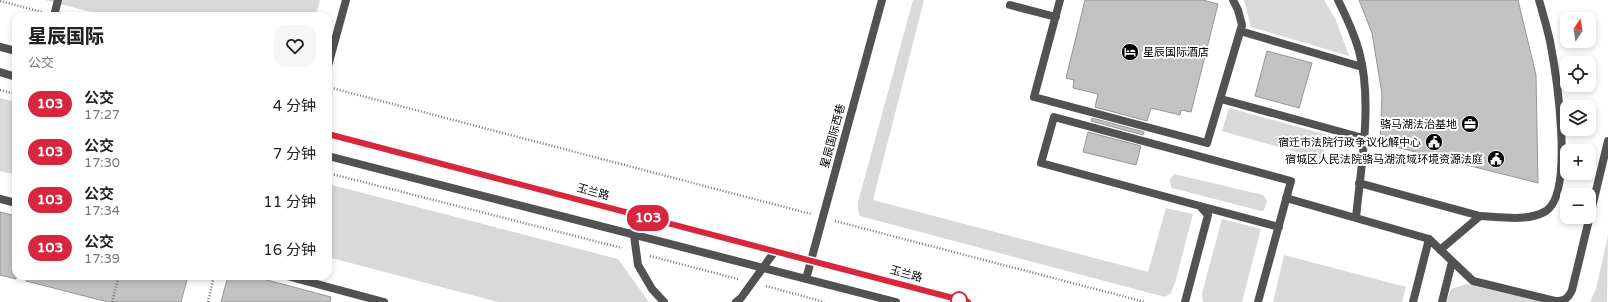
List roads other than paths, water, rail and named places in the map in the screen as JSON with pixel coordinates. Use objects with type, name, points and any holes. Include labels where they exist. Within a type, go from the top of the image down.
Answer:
[{"type":"street","points":[[55,12],[58,0]]},
{"type":"street","points":[[332,51],[346,0]]},
{"type":"street","name":"星辰国际西巷","points":[[806,279],[882,0]]},
{"type":"street","points":[[1060,0],[1034,97],[1207,143],[1242,25],[1238,10],[1233,0]]},
{"type":"street","points":[[1338,0],[1349,21],[1359,51],[1362,67],[1365,113],[1356,218]]},
{"type":"street","points":[[1359,183],[1480,216],[1527,217],[1538,215],[1547,210],[1553,203],[1556,193],[1561,170],[1561,148],[1558,93],[1550,42],[1539,0]]},
{"type":"street","points":[[1010,5],[1056,17]]},
{"type":"street","points":[[1240,31],[1362,67]]},
{"type":"street","points":[[0,47],[12,50]]},
{"type":"street","points":[[0,72],[12,75]]},
{"type":"street","points":[[1221,99],[1363,138]]},
{"type":"street","points":[[1258,302],[1279,227],[1291,181],[1054,117],[1041,163],[1279,227]]},
{"type":"street","name":"玉兰路","points":[[332,135],[968,302]]},
{"type":"street","points":[[1286,198],[1429,239],[1473,281],[1555,301],[1562,301],[1569,297],[1572,290],[1608,141]]},
{"type":"street","points":[[332,157],[896,302]]},
{"type":"street","points":[[0,199],[12,203]]},
{"type":"street","points":[[1185,302],[1208,215],[1200,206]]},
{"type":"street","points":[[631,213],[638,265],[652,289],[664,302]]},
{"type":"street","points":[[1440,250],[1480,216]]},
{"type":"street","points":[[1413,302],[1429,239]]},
{"type":"street","points":[[736,302],[776,252]]},
{"type":"street","points":[[1442,302],[1452,262]]},
{"type":"street","points":[[302,280],[384,302]]},
{"type":"place","name":"星辰国际酒店","points":[[1130,52]]},
{"type":"place","name":"骆马湖法治基地","points":[[1470,124]]},
{"type":"place","name":"宿迁市法院行政争议化解中心","points":[[1434,142]]},
{"type":"place","name":"宿城区人民法院骆马湖流域环境资源法庭","points":[[1496,159]]}]
